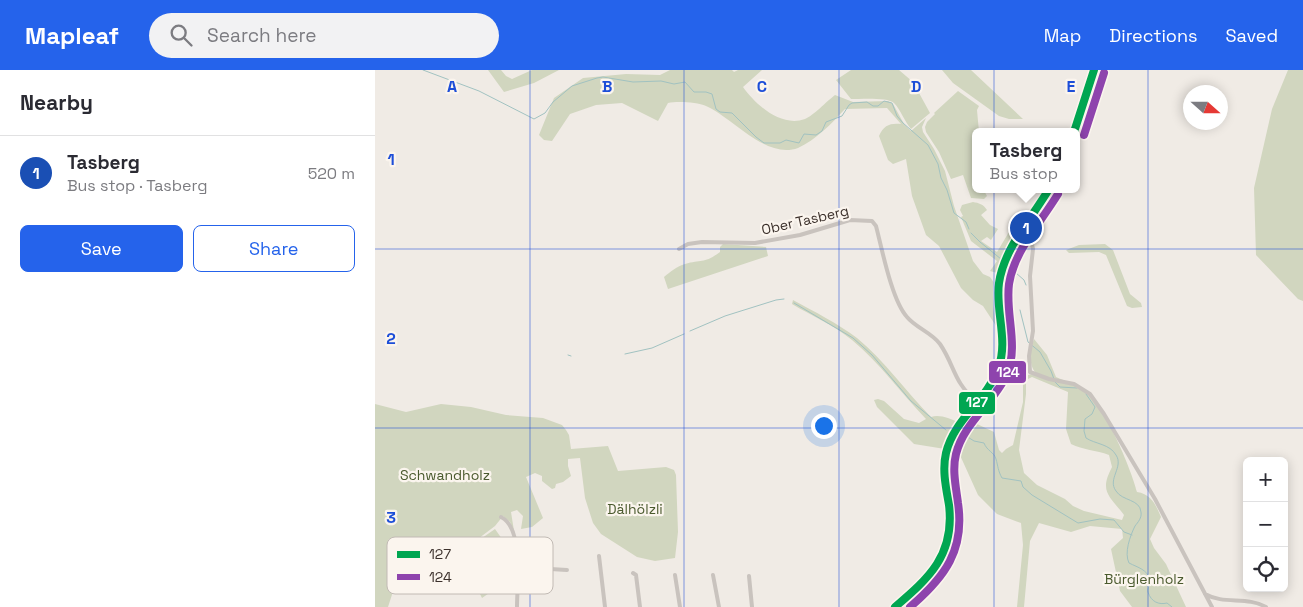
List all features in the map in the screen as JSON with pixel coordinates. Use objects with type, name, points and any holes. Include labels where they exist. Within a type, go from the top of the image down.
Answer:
[{"type":"main road","points":[[1075,128],[1094,70]]},
{"type":"main road","points":[[895,607],[931,575],[944,552],[950,524],[944,475],[946,452],[951,438],[960,423],[993,380],[1000,362],[1002,345],[1000,278],[1007,258],[1047,193]]},
{"type":"street","name":"Ober Tasberg","points":[[679,249],[688,244],[702,242],[755,243],[800,234],[850,220],[872,221],[876,226],[895,294],[902,311],[913,323],[937,340],[945,352],[959,384],[977,402]]},
{"type":"street","points":[[1022,233],[1031,240],[1033,249],[1030,276],[1033,324],[1029,373],[1074,384],[1090,394],[1105,414],[1155,500],[1212,607]]},
{"type":"street","points":[[501,517],[508,522],[515,537]]},
{"type":"street","points":[[599,556],[605,607]]},
{"type":"street","points":[[553,569],[567,570]]},
{"type":"street","points":[[594,569],[600,569]]},
{"type":"street","points":[[675,575],[680,607]]},
{"type":"street","points":[[713,575],[719,607]]},
{"type":"street","points":[[749,576],[752,607]]},
{"type":"street","points":[[637,582],[640,607]]},
{"type":"street","points":[[517,594],[517,607]]},
{"type":"street","points":[[1205,594],[1216,599],[1255,602],[1266,607]]},
{"type":"green space","points":[[488,70],[501,70],[512,79],[532,70],[559,70],[534,83],[504,92]]},
{"type":"green space","points":[[670,70],[732,70],[734,72],[738,70],[762,70],[743,87],[769,113],[787,120],[805,119],[835,95],[853,102],[888,101],[893,104],[904,124],[911,131],[926,118],[922,127],[923,132],[945,171],[954,206],[973,261],[983,274],[990,277],[997,287],[994,287],[1000,332],[983,306],[973,300],[961,288],[939,246],[926,235],[912,196],[906,159],[893,164],[888,160],[879,136],[883,129],[888,126],[901,124],[887,108],[845,109],[817,136],[798,148],[786,150],[762,143],[706,106],[687,102],[668,103],[658,121],[622,103],[596,105],[570,114],[552,141],[544,140],[539,135],[554,98],[583,78],[626,74],[660,75]]},
{"type":"green space","points":[[851,70],[899,70],[913,82],[930,113],[911,129],[891,101],[851,99],[836,80]]},
{"type":"green space","points":[[942,70],[971,70],[1023,119],[1009,119],[999,116],[953,83]]},
{"type":"green space","points":[[1288,70],[1303,70],[1303,301],[1298,299],[1256,255],[1254,188],[1272,109]]},
{"type":"green space","points":[[958,91],[979,106],[977,110],[979,128],[972,128],[972,193],[985,193],[987,196],[984,199],[971,198],[963,175],[951,179],[939,152],[926,132],[927,122]]},
{"type":"green space","points":[[973,202],[981,204],[987,210],[981,215],[990,225],[998,229],[991,240],[987,237],[981,241],[997,252],[1012,227],[1020,222],[1024,225],[997,273],[990,271],[997,261],[971,241],[961,217],[963,216],[960,210],[962,205]]},
{"type":"green space","points":[[723,244],[766,247],[768,256],[668,289],[664,277],[666,275],[682,265],[710,258],[720,252],[720,247]]},
{"type":"green space","points":[[1105,244],[1113,250],[1130,294],[1141,303],[1142,307],[1132,308],[1127,306],[1106,255],[1099,252],[1069,253],[1066,250],[1079,245]]},
{"type":"green space","points":[[793,300],[857,338],[877,357],[931,417],[941,416],[958,422],[945,449],[914,444],[877,407],[874,400],[884,401],[904,419],[919,423],[926,419],[881,368],[852,340],[792,304]]},
{"type":"green space","name":"Bürglenholz","points":[[1034,339],[1047,355],[1056,377],[1084,390],[1100,408],[1116,437],[1137,492],[1146,495],[1155,504],[1161,517],[1150,539],[1166,564],[1186,607],[1132,607],[1120,591],[1111,549],[1123,538],[1122,529],[1090,526],[1071,532],[1039,523],[1030,541],[1024,607],[1017,607],[1023,545],[1021,523],[997,514],[978,495],[959,453],[949,450],[955,434],[963,423],[977,424],[994,432],[999,450],[1002,453],[1013,445],[1023,402],[1023,383],[1017,366],[1021,373],[1026,375],[1026,394],[1019,450],[1024,473],[1037,485],[1084,511],[1122,520],[1124,515],[1110,498],[1106,488],[1108,475],[1112,467],[1109,455],[1071,444],[1066,429],[1068,392],[1032,377],[1028,379],[1028,375],[1036,373],[1033,370],[1031,357],[1031,347]]},
{"type":"green space","name":"Schwandholz","points":[[375,404],[406,412],[441,404],[471,407],[506,415],[543,418],[562,425],[569,435],[571,449],[608,446],[618,471],[666,467],[674,470],[676,475],[678,532],[675,558],[655,561],[637,557],[601,534],[593,523],[585,498],[580,458],[568,459],[571,476],[563,482],[556,484],[555,488],[552,489],[542,481],[542,476],[535,473],[526,477],[543,518],[532,527],[521,529],[523,516],[517,510],[511,512],[514,531],[510,522],[503,516],[495,526],[480,537],[387,537],[387,594],[392,594],[388,607],[375,607]]},
{"type":"green space","points":[[495,529],[501,537],[484,537]]},
{"type":"green space","points":[[480,594],[488,594],[482,598]]},
{"type":"waterway","points":[[423,70],[479,91],[534,119],[545,113],[553,102],[572,86],[597,78],[603,77],[633,82],[661,81],[674,84],[685,82],[694,92],[712,94],[716,109],[720,112],[732,113],[764,143],[780,143],[786,140],[799,143],[804,134],[816,135],[822,131],[826,122],[842,116],[852,103],[867,102],[873,106],[878,106],[884,101],[892,103],[897,116],[928,145],[938,164],[954,213],[966,222],[969,229]]},
{"type":"waterway","points":[[971,233],[1001,259]]},
{"type":"waterway","points":[[1008,266],[1024,280],[1026,285]]},
{"type":"waterway","points":[[690,331],[725,316],[784,299]]},
{"type":"waterway","points":[[794,303],[853,338],[872,355],[911,401],[946,430]]},
{"type":"waterway","points":[[1020,310],[1028,342],[1040,352],[1054,379]]},
{"type":"waterway","points":[[625,354],[652,348],[684,334]]},
{"type":"waterway","points":[[1055,382],[1060,387],[1077,388]]},
{"type":"waterway","points":[[1086,394],[1095,407],[1092,414],[1085,419],[1084,431],[1086,438],[1113,451],[1118,460],[1113,482],[1114,487],[1122,497],[1134,502],[1140,508],[1140,518],[1128,544],[1127,554],[1129,563],[1142,569],[1149,576],[1151,580],[1148,592],[1153,600],[1161,604],[1167,603],[1172,607]]},
{"type":"waterway","points":[[963,434],[974,441],[984,443],[995,457],[1002,478],[1021,481],[1023,487],[1032,495],[1078,523],[1100,519],[1114,520],[1124,532],[1132,535]]},
{"type":"transit line","name":"127","points":[[1075,128],[1094,70]]},
{"type":"transit line","name":"124","points":[[1084,135],[1104,73]]},
{"type":"transit line","name":"127","points":[[895,607],[929,575],[944,552],[950,523],[944,472],[946,453],[956,430],[986,391],[998,369],[1002,348],[998,294],[1002,270],[1019,234],[1046,193]]},
{"type":"transit line","name":"124","points":[[910,607],[933,585],[950,561],[955,549],[959,520],[954,472],[956,454],[972,422],[995,394],[1007,374],[1012,352],[1008,295],[1012,272],[1022,248],[1058,194]]},
{"type":"place","name":"Tasberg","points":[[1026,228]]},
{"type":"park label","name":"Dälhölzli","points":[[635,509]]}]
